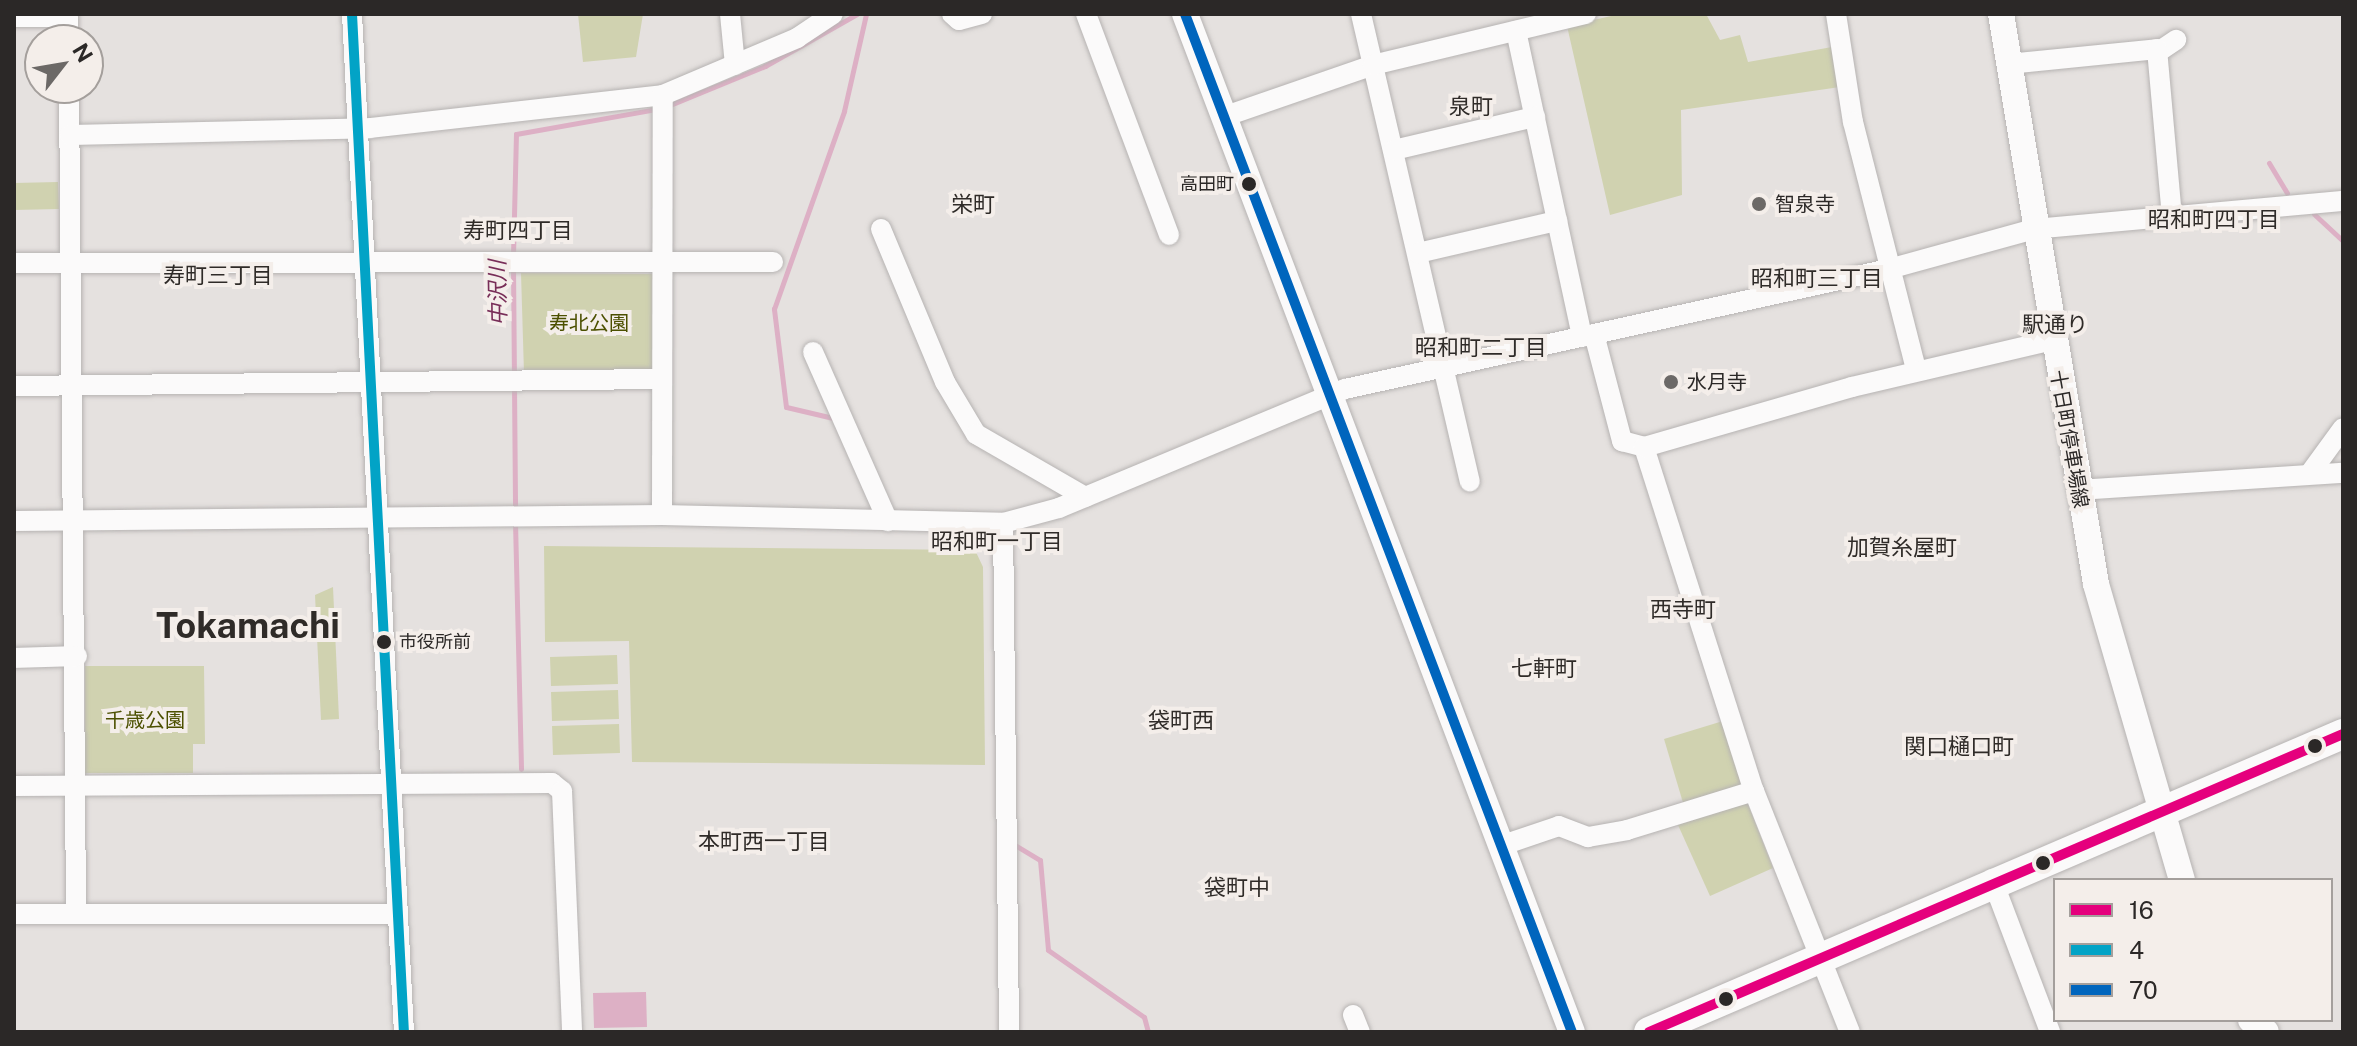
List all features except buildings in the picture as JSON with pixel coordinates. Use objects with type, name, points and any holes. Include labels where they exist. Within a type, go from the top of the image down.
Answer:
[{"type":"highway","points":[[1649,1032],[1992,879],[2343,734]]},
{"type":"main road","points":[[1185,14],[1326,394],[1572,1032]]},
{"type":"main road","name":"十日町停車場線","points":[[2001,14],[2078,490],[2156,811],[2181,878]]},
{"type":"street","points":[[352,14],[404,1032]]},
{"type":"street","points":[[730,14],[735,65]]},
{"type":"street","points":[[70,135],[358,129],[663,95],[735,65],[833,14]]},
{"type":"street","points":[[952,14],[959,20],[982,14]]},
{"type":"street","points":[[1086,14],[1169,235]]},
{"type":"street","points":[[1361,14],[1470,481]]},
{"type":"street","points":[[1223,117],[1373,65],[1586,14]]},
{"type":"street","points":[[1836,14],[1889,269],[1916,370]]},
{"type":"street","points":[[14,17],[68,17],[68,24]]},
{"type":"street","points":[[1516,31],[1557,221],[1588,336],[1622,441],[1644,447],[1916,370],[2052,340]]},
{"type":"street","points":[[2158,52],[2176,40]]},
{"type":"street","points":[[2008,64],[2150,46],[2158,52],[2172,216]]},
{"type":"street","points":[[662,515],[663,95]]},
{"type":"street","points":[[69,104],[77,520],[76,912]]},
{"type":"street","points":[[1394,150],[1535,117]]},
{"type":"street","points":[[14,521],[662,515],[1003,523],[1085,497],[1326,394],[1889,269],[2034,229],[2343,201]]},
{"type":"street","points":[[1418,253],[1557,221]]},
{"type":"street","points":[[881,229],[945,382],[976,434],[1085,497]]},
{"type":"street","points":[[14,263],[365,259],[773,262]]},
{"type":"street","points":[[813,352],[888,521]]},
{"type":"street","points":[[14,386],[662,379]]},
{"type":"street","points":[[2311,472],[2343,428]]},
{"type":"street","points":[[1644,447],[1754,791],[1850,1032]]},
{"type":"street","points":[[2078,490],[2311,472],[2343,473]]},
{"type":"street","points":[[1003,523],[1009,1032]]},
{"type":"street","points":[[14,658],[77,656]]},
{"type":"street","points":[[14,786],[552,783],[562,791],[572,1032]]},
{"type":"street","points":[[1500,846],[1559,826],[1588,837],[1627,830],[1754,791]]},
{"type":"street","points":[[1992,879],[2050,1032]]},
{"type":"street","points":[[14,914],[398,914]]},
{"type":"green space","points":[[578,14],[643,14],[636,57],[583,62]]},
{"type":"green space","points":[[1620,14],[1706,14],[1720,40],[1740,35],[1748,62],[1832,47],[1840,87],[1681,110],[1682,195],[1610,215],[1567,26]]},
{"type":"green space","points":[[58,182],[59,209],[14,210],[14,183]]},
{"type":"green space","name":"寿北公園","points":[[521,273],[655,274],[655,373],[524,373]]},
{"type":"green space","points":[[544,546],[975,550],[983,567],[985,765],[632,762],[629,641],[545,642]]},
{"type":"green space","points":[[333,587],[339,719],[321,720],[315,595]]},
{"type":"green space","points":[[617,655],[618,684],[551,686],[550,657]]},
{"type":"green space","name":"千歳公園","points":[[85,666],[204,666],[205,744],[193,744],[193,773],[85,773]]},
{"type":"green space","points":[[618,690],[619,719],[552,721],[551,692]]},
{"type":"green space","points":[[1723,721],[1743,789],[1684,806],[1664,739]]},
{"type":"green space","points":[[619,724],[620,753],[553,755],[552,726]]},
{"type":"green space","points":[[1747,802],[1773,868],[1710,896],[1678,825]]},
{"type":"shaded area","points":[[646,992],[647,1027],[594,1028],[593,993]]},
{"type":"waterway","name":"中沢川","points":[[670,105],[765,66],[857,14]]},
{"type":"waterway","points":[[833,418],[786,407],[774,309],[844,111],[866,14]]},
{"type":"waterway","name":"中沢川","points":[[513,256],[516,134],[656,109]]},
{"type":"waterway","points":[[2269,163],[2287,193]]},
{"type":"waterway","points":[[2314,214],[2343,241]]},
{"type":"waterway","name":"中沢川","points":[[513,266],[514,376]]},
{"type":"waterway","name":"中沢川","points":[[514,386],[515,512]]},
{"type":"waterway","name":"中沢川","points":[[515,522],[521,769]]},
{"type":"waterway","points":[[1010,842],[1040,860],[1048,950],[1144,1017],[1148,1032]]},
{"type":"transit line","name":"4","points":[[352,14],[404,1032]]},
{"type":"transit line","name":"70","points":[[1185,14],[1572,1032]]},
{"type":"transit line","name":"16","points":[[1649,1032],[2343,734]]},
{"type":"place","name":"高田町","points":[[1249,184]]},
{"type":"place","name":"智泉寺","points":[[1759,204]]},
{"type":"place","name":"水月寺","points":[[1671,382]]},
{"type":"place","name":"市役所前","points":[[384,642]]},
{"type":"district","name":"泉町","points":[[1471,107]]},
{"type":"district","name":"栄町","points":[[973,205]]},
{"type":"district","name":"昭和町四丁目","points":[[2214,220]]},
{"type":"district","name":"寿町四丁目","points":[[518,231]]},
{"type":"district","name":"寿町三丁目","points":[[218,276]]},
{"type":"district","name":"昭和町三丁目","points":[[1817,279]]},
{"type":"district","name":"駅通り","points":[[2055,325]]},
{"type":"district","name":"昭和町二丁目","points":[[1481,348]]},
{"type":"district","name":"昭和町一丁目","points":[[997,542]]},
{"type":"district","name":"加賀糸屋町","points":[[1902,548]]},
{"type":"district","name":"西寺町","points":[[1683,610]]},
{"type":"district","name":"Tokamachi","points":[[248,626]]},
{"type":"district","name":"七軒町","points":[[1544,669]]},
{"type":"district","name":"袋町西","points":[[1181,721]]},
{"type":"district","name":"関口樋口町","points":[[1959,747]]},
{"type":"district","name":"本町西一丁目","points":[[764,842]]},
{"type":"district","name":"袋町中","points":[[1237,888]]}]
